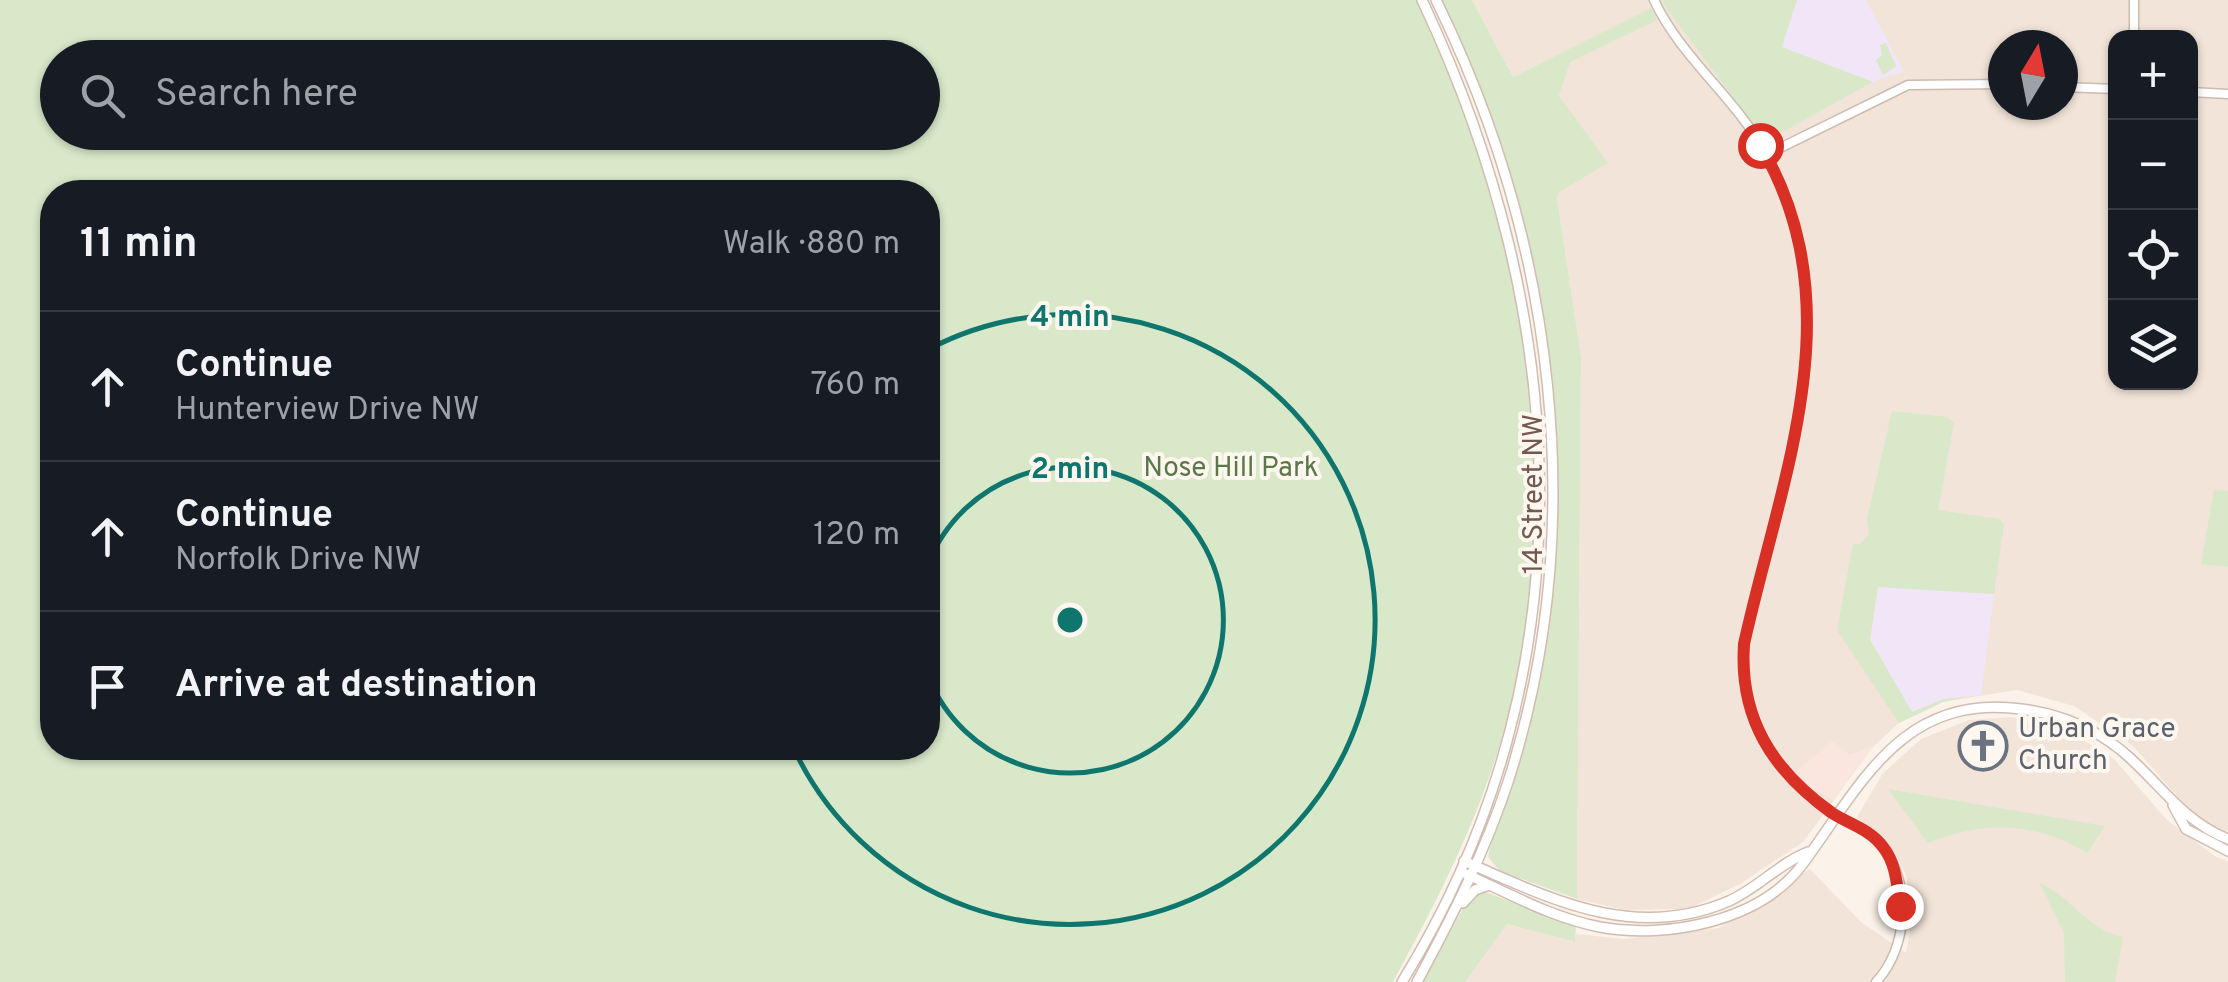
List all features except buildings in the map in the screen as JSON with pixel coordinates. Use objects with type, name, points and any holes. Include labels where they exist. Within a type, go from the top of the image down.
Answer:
[{"type":"main road","name":"14 Street NW","points":[[1402,982],[1462,866],[1508,734],[1526,652],[1539,538],[1539,441],[1529,336],[1499,194],[1469,107],[1422,0]]},
{"type":"main road","name":"14 Street NW","points":[[1417,982],[1484,849],[1521,737],[1540,650],[1553,499],[1550,403],[1532,281],[1510,187],[1486,116],[1436,0]]},
{"type":"main road","points":[[1474,872],[1489,886],[1587,924],[1626,930],[1674,929],[1720,918],[1758,900],[1787,879],[1867,771],[1899,740],[1945,716],[1996,707],[2052,715],[2094,732],[2130,758],[2172,805],[2186,829],[2228,851]]},
{"type":"main road","points":[[2172,805],[2228,839]]},
{"type":"main road","points":[[1484,849],[1488,866],[1510,881]]},
{"type":"main road","points":[[1462,866],[1598,914],[1663,918],[1735,898],[1808,852]]},
{"type":"main road","points":[[1443,934],[1466,899],[1489,886]]},
{"type":"street","points":[[1654,0],[1766,154],[1804,254],[1810,342],[1795,429],[1744,644],[1742,680],[1767,750],[1787,776],[1837,816],[1872,835],[1893,866],[1902,940],[1890,968],[1876,982]]},
{"type":"street","points":[[2134,0],[2134,30]]},
{"type":"street","points":[[1766,154],[1908,85],[1988,84]]},
{"type":"street","points":[[2078,88],[2108,89]]},
{"type":"street","points":[[2198,92],[2228,94]]},
{"type":"shaded area","points":[[1472,0],[2228,0],[2228,832],[2195,816],[2132,745],[2074,706],[2017,690],[1943,702],[1899,723],[1874,746],[1850,755],[1809,785],[1834,800],[1803,842],[1740,884],[1688,909],[1624,910],[1577,899],[1581,356],[1557,198],[1567,111],[1559,96],[1569,62],[1650,9],[1513,77]]},
{"type":"shaded area","points":[[1660,0],[1866,0],[1904,72],[1881,78],[1766,141]]},
{"type":"shaded area","points":[[1878,586],[1994,594],[1981,695],[1944,699],[1912,712],[1870,640]]},
{"type":"shaded area","points":[[2010,717],[2067,730],[2113,758],[2167,820],[2216,857],[2228,861],[2228,982],[1465,982],[1507,924],[1574,942],[1576,934],[1624,939],[1719,928],[1810,869],[1861,922],[1906,953],[1913,912],[1906,875],[1893,850],[1857,817],[1883,773],[1921,739],[1969,720]]},
{"type":"shaded area","points":[[1832,741],[1850,755],[1874,746],[1834,800],[1793,774]]},
{"type":"green space","name":"Nose Hill Park","points":[[0,0],[1417,0],[1456,89],[1488,182],[1512,278],[1529,375],[1536,473],[1533,571],[1519,668],[1494,763],[1448,875],[1393,982],[0,982]]},
{"type":"green space","points":[[1441,0],[1472,0],[1513,77],[1651,8],[1657,20],[1570,62],[1559,96],[1608,163],[1559,192],[1557,198],[1581,356],[1577,899],[1500,871],[1488,857],[1518,762],[1544,652],[1555,569],[1558,485],[1554,401],[1544,318],[1504,155]]},
{"type":"green space","points":[[1660,0],[1797,0],[1782,47],[1873,82],[1766,141]]},
{"type":"green space","points":[[1886,43],[1896,66],[1883,75],[1876,60],[1882,55],[1880,45]]},
{"type":"green space","points":[[1892,411],[1947,417],[1954,422],[1938,510],[2000,519],[2004,524],[1994,594],[1878,587],[1870,640],[1912,712],[1944,699],[1967,697],[1943,702],[1899,723],[1837,630],[1853,544],[1860,544],[1869,534],[1867,519]]},
{"type":"green space","points":[[2214,490],[2228,491],[2228,567],[2201,564]]},
{"type":"green space","points":[[1888,789],[2105,826],[2087,853],[2049,835],[2009,828],[1969,830],[1928,843]]},
{"type":"green space","points":[[2039,882],[2100,928],[2123,937],[2115,982],[2065,982],[2064,933]]},
{"type":"green space","points":[[1480,890],[1576,926],[1575,942],[1507,924],[1465,982],[1422,982],[1465,905]]},
{"type":"place","name":"Urban Grace Church","points":[[1983,746]]},
{"type":"route","points":[[1760,145],[1786,200],[1804,254],[1810,342],[1795,429],[1744,644],[1742,680],[1756,729],[1787,776],[1884,847],[1893,866],[1900,906]]}]
